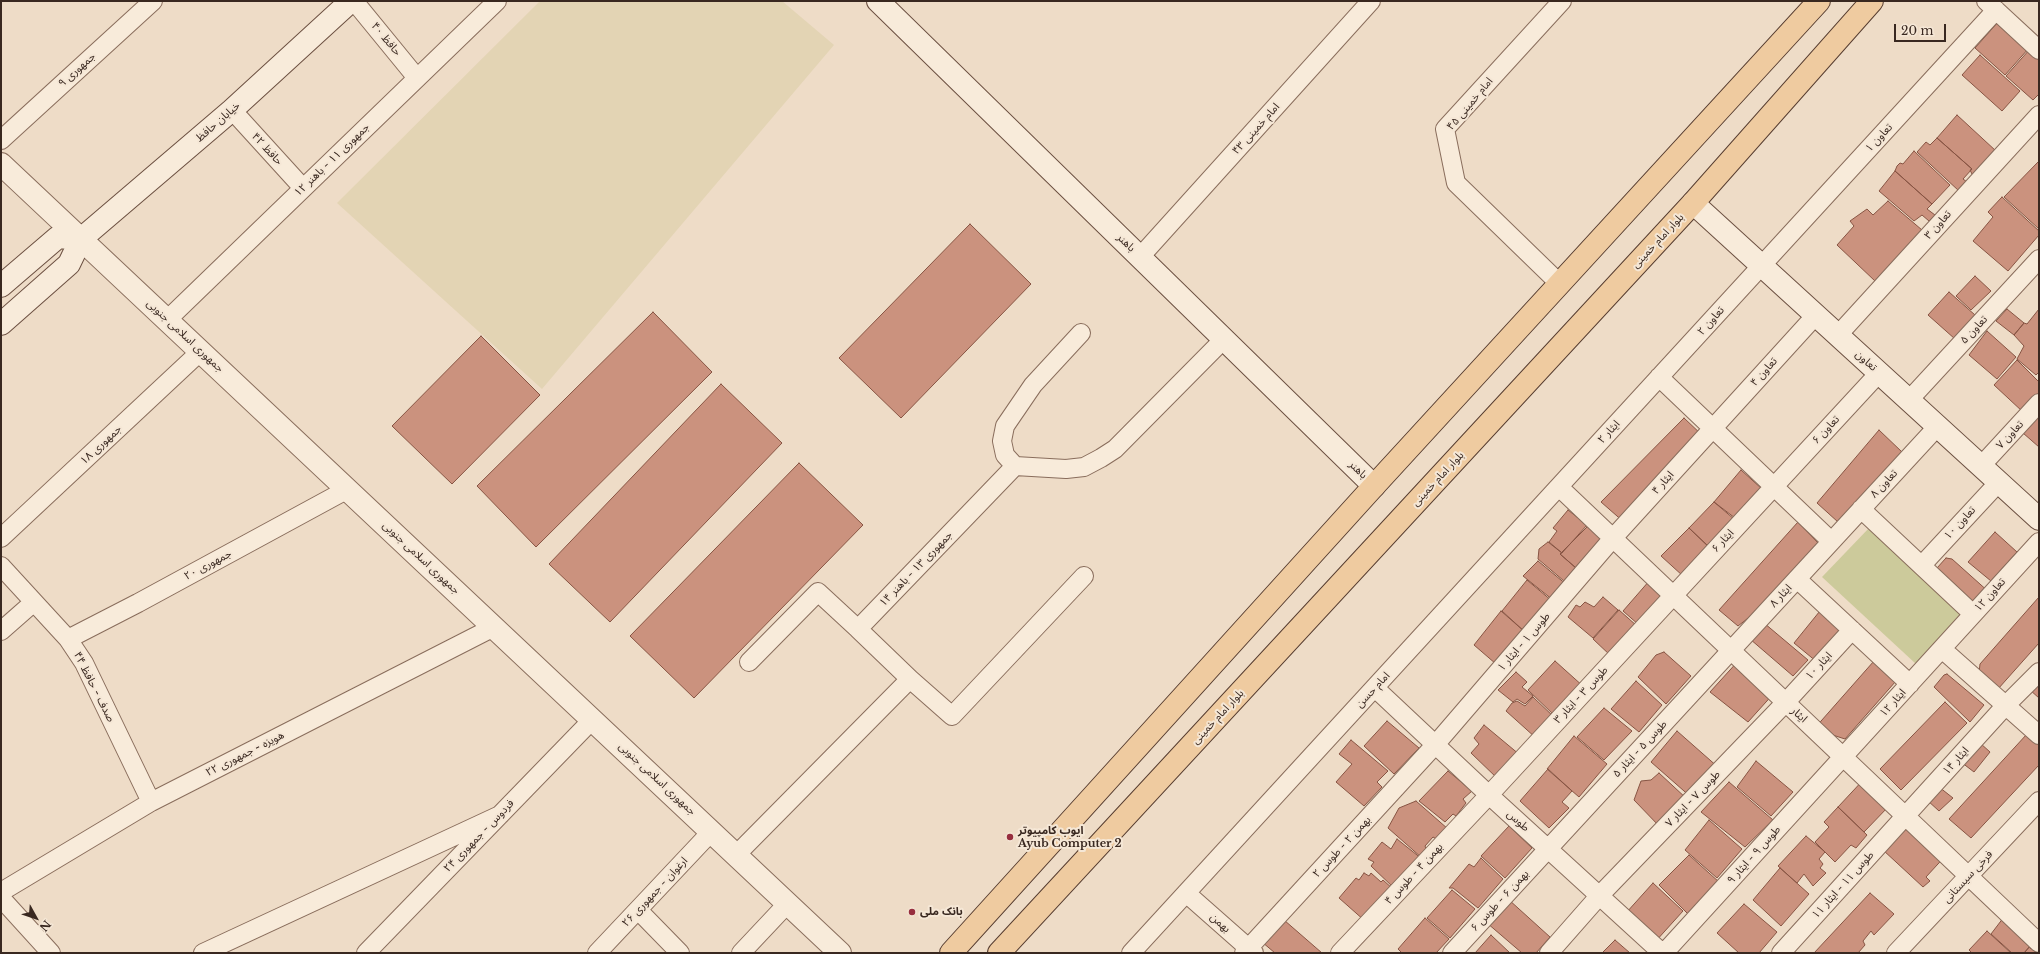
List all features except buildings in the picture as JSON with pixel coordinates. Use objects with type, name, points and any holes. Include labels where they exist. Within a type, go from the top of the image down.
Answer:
[{"type":"main road","name":"خیابان حافظ","points":[[1,324],[69,264],[81,238],[232,110],[353,1]]},
{"type":"main road","name":"باهنر","points":[[878,1],[1374,486]]},
{"type":"main road","points":[[951,953],[1374,486],[1819,1]]},
{"type":"main road","name":"بلوار امام خمینی","points":[[999,953],[1693,203],[1872,1]]},
{"type":"main road","name":"جمهوری اسلامی جنوبی","points":[[1,164],[593,719],[840,953]]},
{"type":"main road","name":"تعاون","points":[[1693,203],[2039,519]]},
{"type":"main road","points":[[1,286],[58,237],[81,238]]},
{"type":"street","name":"جمهوری ۹","points":[[1,140],[153,1]]},
{"type":"street","name":"حافظ ۴۰","points":[[353,1],[418,78]]},
{"type":"street","name":"جمهوری ۱۱ - باهنر ۱۲","points":[[167,320],[497,1]]},
{"type":"street","name":"امام خمینی ۴۳","points":[[1140,256],[1372,1]]},
{"type":"street","name":"امام خمینی ۴۵","points":[[1560,284],[1456,183],[1445,130],[1562,1]]},
{"type":"street","points":[[1991,6],[2039,50]]},
{"type":"street","name":"تعاون ۱","points":[[1762,266],[1991,6]]},
{"type":"street","name":"حافظ ۴۲","points":[[232,110],[303,188]]},
{"type":"street","name":"تعاون ۳","points":[[1838,335],[2039,115]]},
{"type":"street","name":"تعاون ۵","points":[[1909,400],[2039,259]]},
{"type":"street","name":"تعاون ۲","points":[[1659,377],[1762,266]]},
{"type":"street","name":"تعاون ۴","points":[[1713,428],[1816,315]]},
{"type":"street","points":[[1081,333],[1033,385],[1005,426],[1002,441],[1005,455],[1015,466],[1060,469],[1078,468],[1084,467],[1101,458],[1115,449],[1224,339]]},
{"type":"street","name":"جمهوری ۱۸","points":[[1,538],[201,351]]},
{"type":"street","name":"تعاون ۶","points":[[1774,486],[1879,373]]},
{"type":"street","points":[[1659,377],[1832,541]]},
{"type":"street","name":"ایثار ۲","points":[[1559,487],[1659,377]]},
{"type":"street","name":"تعاون ۷","points":[[1981,466],[2039,403]]},
{"type":"street","name":"تعاون ۸","points":[[1832,541],[1937,426]]},
{"type":"street","name":"ایثار ۴","points":[[1613,538],[1713,428]]},
{"type":"street","name":"جمهوری ۱۳ - باهنر ۱۴","points":[[858,629],[1015,466]]},
{"type":"street","name":"تعاون ۱۰","points":[[1922,565],[1999,482]]},
{"type":"street","name":"ایثار ۶","points":[[1673,596],[1774,486]]},
{"type":"street","name":"ایثار","points":[[1559,487],[2039,943]]},
{"type":"street","name":"امام حسن","points":[[1131,953],[1559,487]]},
{"type":"street","name":"جمهوری ۲۰","points":[[68,639],[348,490]]},
{"type":"street","points":[[1861,509],[1973,614]]},
{"type":"street","name":"طوس ۱ - ایثار ۱","points":[[1435,745],[1613,538]]},
{"type":"street","name":"ایثار ۸","points":[[1731,650],[1832,541]]},
{"type":"street","name":"تعاون ۱۲","points":[[1942,648],[2039,542]]},
{"type":"street","name":"صدف - حافظ ۴۴","points":[[1,566],[68,639],[84,663],[151,802]]},
{"type":"street","points":[[749,662],[818,592],[910,679],[952,716],[1084,576]]},
{"type":"street","points":[[1797,578],[1910,684]]},
{"type":"street","name":"طوس ۳ - ایثار ۳","points":[[1489,795],[1673,596]]},
{"type":"street","points":[[1,632],[34,602]]},
{"type":"street","name":"هویزه - جمهوری ۲۲","points":[[1,892],[151,802],[494,627]]},
{"type":"street","name":"ایثار ۱۰","points":[[1786,702],[1852,630]]},
{"type":"street","points":[[1942,648],[2039,735]]},
{"type":"street","name":"ایثار ۱۲","points":[[1843,757],[1942,648]]},
{"type":"street","name":"طوس ۵ - ایثار ۵","points":[[1548,849],[1731,650]]},
{"type":"street","name":"ایثار ۱۴","points":[[1906,816],[2039,672]]},
{"type":"street","points":[[736,854],[910,679]]},
{"type":"street","name":"طوس","points":[[1375,688],[1489,795],[1663,953]]},
{"type":"street","name":"طوس ۷ - ایثار ۷","points":[[1549,953],[1600,895],[1786,702]]},
{"type":"street","name":"فردوس - جمهوری ۲۴","points":[[366,953],[593,719]]},
{"type":"street","name":"بهمن ۲ - طوس ۲","points":[[1249,951],[1435,745]]},
{"type":"street","name":"طوس ۹ - ایثار ۹","points":[[1663,953],[1843,757]]},
{"type":"street","name":"بهمن ۴ - طوس ۴","points":[[1340,953],[1489,795]]},
{"type":"street","name":"فرخی سیستانی","points":[[1896,953],[2039,801]]},
{"type":"street","points":[[203,953],[500,815]]},
{"type":"street","name":"طوس ۱۱ - ایثار ۱۱","points":[[1781,953],[1906,816]]},
{"type":"street","name":"ارغوان - جمهوری ۲۶","points":[[597,953],[712,831]]},
{"type":"street","name":"بهمن ۶ - طوس ۶","points":[[1452,953],[1548,849]]},
{"type":"street","name":"بهمن","points":[[1186,893],[1249,951]]},
{"type":"street","points":[[1,898],[41,950]]},
{"type":"street","points":[[741,953],[788,903]]},
{"type":"street","points":[[638,910],[680,953]]},
{"type":"shaded area","points":[[540,1],[782,1],[834,45],[542,389],[337,203]]},
{"type":"shaded area","points":[[1869,528],[1962,614],[1916,664],[1822,577]]},
{"type":"place","name":"ایوب کامپیوتر Ayub Computer 2","points":[[1010,837]]},
{"type":"place","name":"بانک ملی","points":[[912,912]]}]
